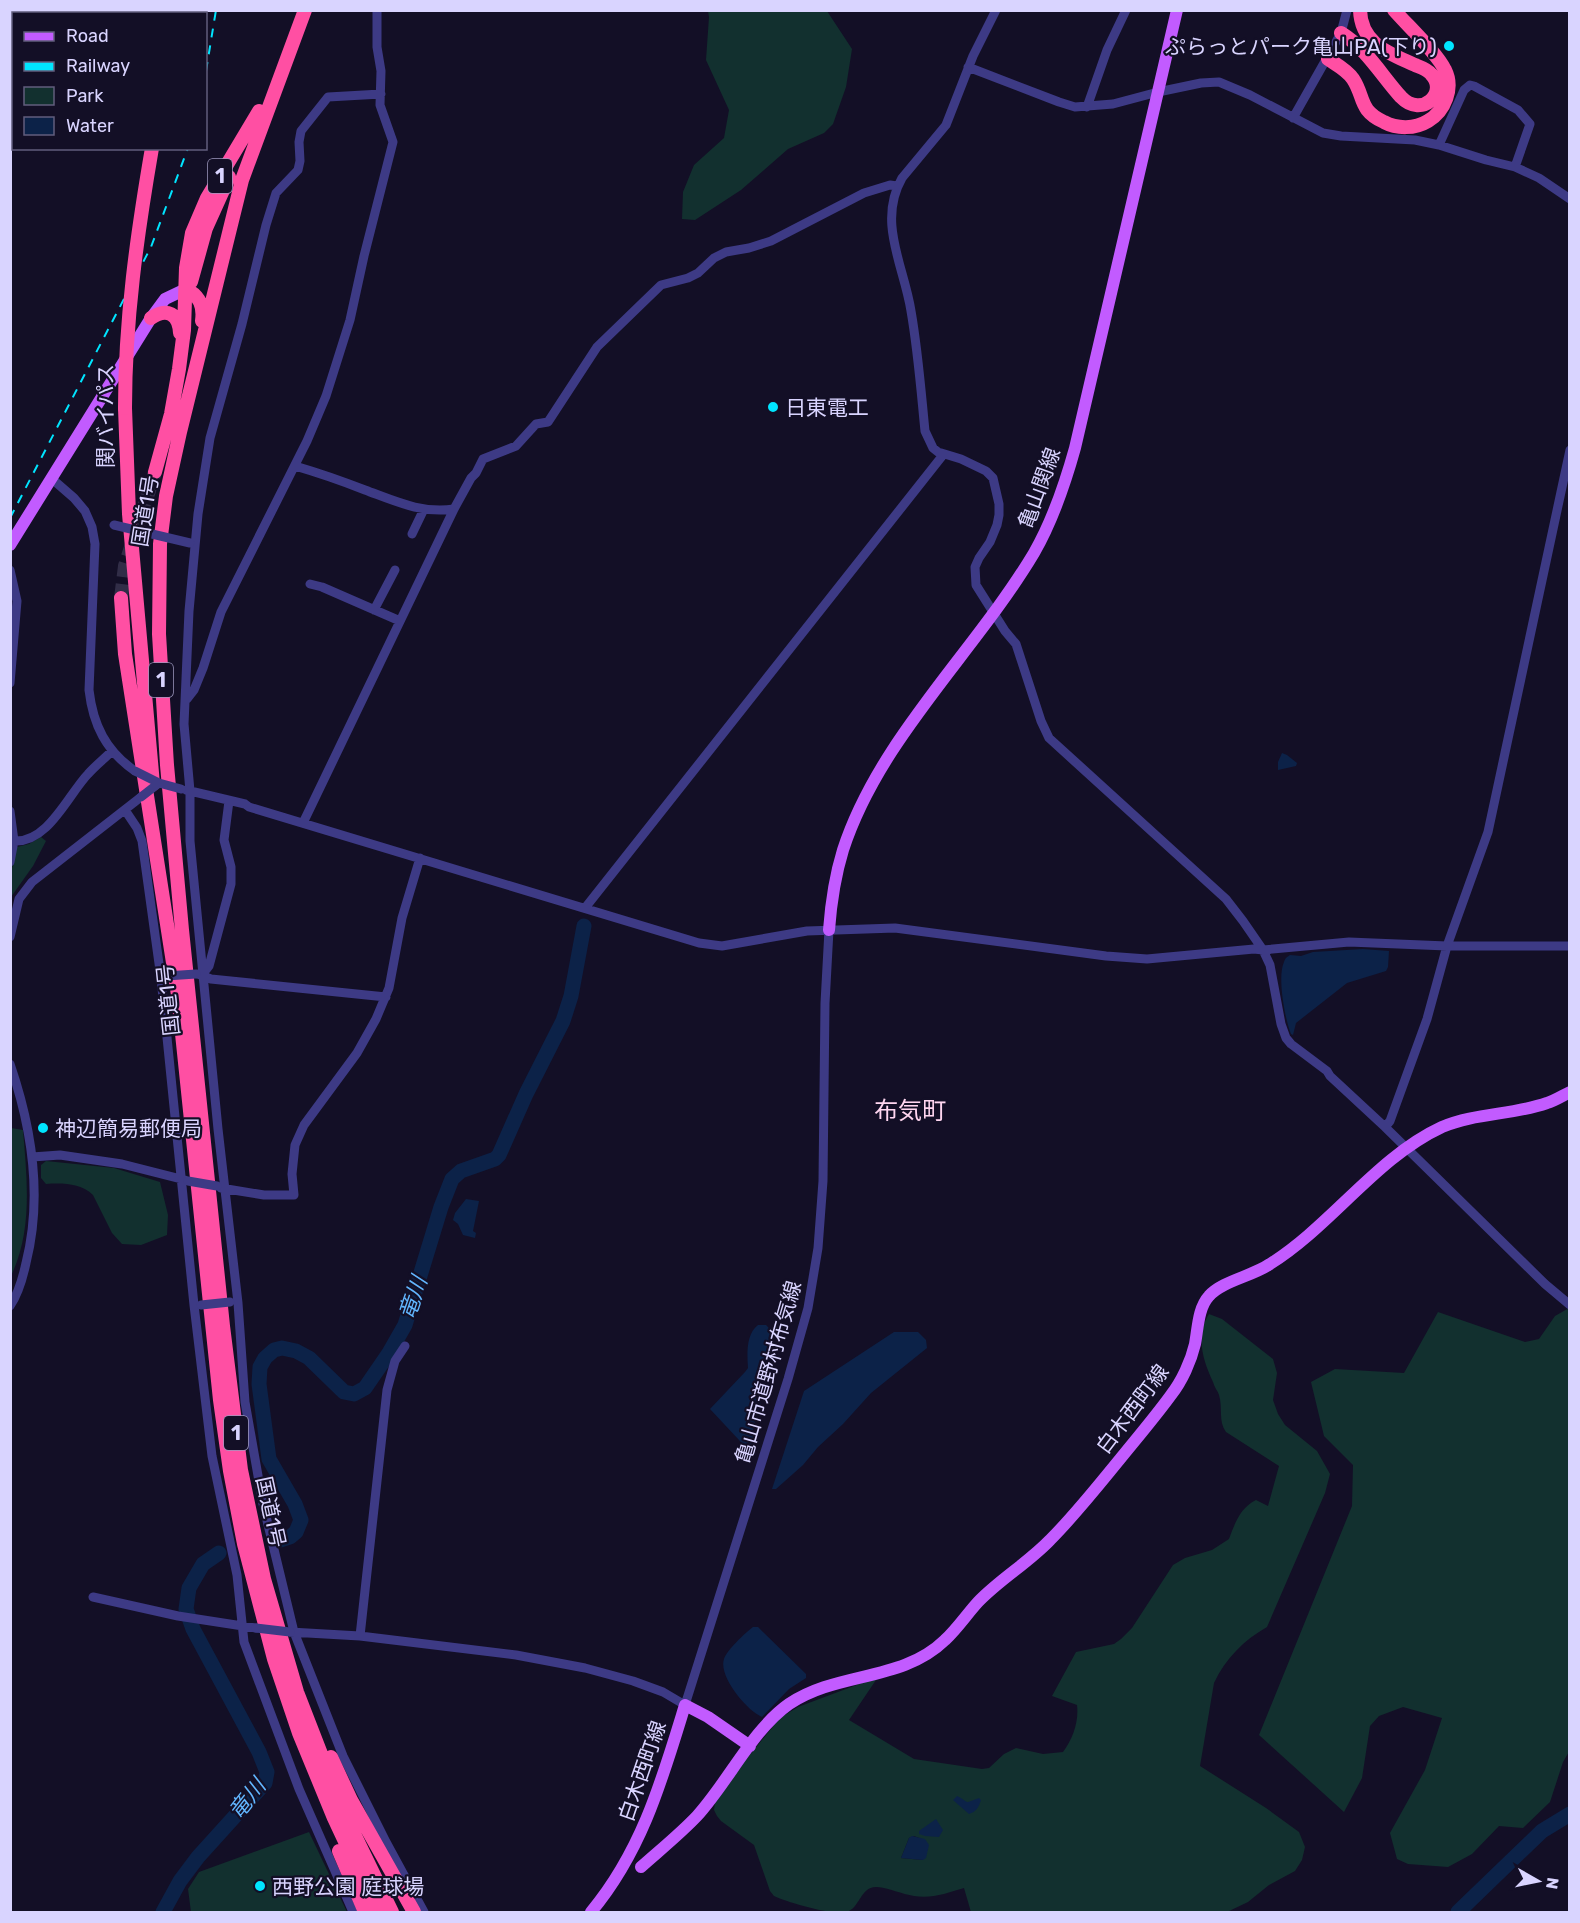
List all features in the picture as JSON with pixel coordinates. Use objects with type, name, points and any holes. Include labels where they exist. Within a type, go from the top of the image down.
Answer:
[{"type":"highway","name":"国道1号","points":[[305,10],[267,108],[235,203],[180,432],[163,520],[158,590],[164,710],[182,930],[235,1431],[248,1507],[280,1658],[329,1777],[392,1912]]},
{"type":"highway","points":[[1341,33],[1362,49],[1408,103],[1419,106],[1433,99],[1437,87],[1433,75],[1373,43],[1363,26],[1360,10]]},
{"type":"highway","points":[[1328,59],[1347,72],[1356,84],[1367,110],[1386,123],[1413,127],[1432,118],[1441,109],[1447,95],[1447,73],[1440,61],[1394,10]]},
{"type":"highway","name":"国道1号","points":[[155,472],[175,395],[182,349],[189,247],[196,219],[281,72]]},
{"type":"highway","points":[[180,432],[203,308],[195,295],[186,289],[193,279],[202,238],[218,199],[267,108]]},
{"type":"highway","name":"関バイパス","points":[[145,684],[129,525],[125,408],[130,297],[137,237],[152,150]]},
{"type":"highway","points":[[150,318],[165,313],[175,317],[179,322],[175,395]]},
{"type":"highway","name":"国道1号","points":[[121,598],[127,666],[178,995],[225,1436],[244,1544],[316,1775],[378,1912]]},
{"type":"highway","name":"1","points":[[145,684],[182,930]]},
{"type":"highway","name":"1","points":[[145,684],[152,769],[178,995]]},
{"type":"highway","points":[[365,1912],[329,1828],[273,1678],[280,1658],[293,1664],[318,1728],[351,1800],[414,1912]]},
{"type":"main road","name":"亀山関線","points":[[829,930],[835,881],[843,851],[860,807],[884,765],[1034,552],[1053,514],[1067,477],[1177,10]]},
{"type":"main road","points":[[10,545],[150,318],[165,299],[186,289]]},
{"type":"main road","name":"白木西町線","points":[[641,1867],[698,1815],[750,1746],[780,1711],[800,1698],[834,1684],[909,1665],[929,1653],[947,1639],[979,1601],[1049,1542],[1174,1392],[1192,1355],[1207,1298],[1221,1287],[1269,1265],[1304,1240],[1331,1213],[1407,1149],[1443,1127],[1465,1120],[1547,1103],[1569,1092]]},
{"type":"main road","name":"白木西町線","points":[[591,1912],[620,1872],[641,1834],[654,1802],[685,1705],[750,1746]]},
{"type":"street","points":[[187,699],[194,690],[221,612],[295,466],[326,396],[350,320],[393,142],[381,112],[381,71],[376,32],[377,10]]},
{"type":"street","points":[[1087,107],[1107,50],[1126,10]]},
{"type":"street","points":[[1293,118],[1328,59],[1341,33],[1347,10]]},
{"type":"street","points":[[992,12],[946,125],[897,186],[891,211],[895,251],[912,313],[925,430],[933,448],[943,455],[986,471],[993,478],[999,504],[997,525],[975,567],[976,585],[1016,644],[1041,721],[1049,738],[1226,899],[1244,921],[1270,965],[1281,1024],[1286,1038],[1302,1054],[1327,1071],[1569,1305]]},
{"type":"street","points":[[968,67],[1075,107],[1113,104],[1201,83],[1219,82],[1250,95],[1323,133],[1415,140],[1439,145],[1515,167],[1539,178],[1569,199]]},
{"type":"street","points":[[1439,145],[1464,90],[1470,85],[1474,86],[1518,110],[1530,124],[1515,167]]},
{"type":"street","points":[[381,94],[328,97],[301,131],[298,170],[276,193],[269,214],[210,438],[192,544],[187,699],[184,724],[186,790],[199,975],[245,1402],[254,1459],[292,1632],[343,1756],[424,1912]]},
{"type":"street","points":[[303,823],[454,510],[483,459],[516,446],[536,424],[548,422],[597,347],[661,285],[698,273],[714,258],[726,252],[771,241],[864,193],[890,185],[897,186]]},
{"type":"street","points":[[1385,1127],[1390,1121],[1427,1018],[1447,946],[1488,832],[1569,450]]},
{"type":"street","points":[[585,908],[943,455]]},
{"type":"street","points":[[295,466],[402,504],[439,512],[454,510]]},
{"type":"street","points":[[51,478],[85,511],[92,527],[95,559],[88,690],[91,706],[112,751],[135,771],[159,783],[245,804],[699,944],[712,946],[807,931],[895,928],[1106,956],[1147,959],[1349,942],[1447,946],[1569,946]]},
{"type":"street","points":[[412,534],[424,509]]},
{"type":"street","points":[[114,525],[192,544]]},
{"type":"street","points":[[10,570],[17,602],[10,683]]},
{"type":"street","points":[[374,610],[395,570]]},
{"type":"street","points":[[310,584],[400,621]]},
{"type":"street","points":[[14,841],[32,838],[40,832],[61,812],[88,774],[112,751]]},
{"type":"street","points":[[10,937],[19,899],[32,882],[159,783]]},
{"type":"street","points":[[199,975],[209,966],[231,884],[231,867],[224,840],[229,801]]},
{"type":"street","points":[[125,810],[137,828],[142,842],[163,977],[212,1456],[237,1575],[242,1627],[248,1655],[299,1789],[353,1912]]},
{"type":"street","points":[[10,811],[14,841],[10,862]]},
{"type":"street","points":[[32,1157],[71,1156],[122,1164],[221,1188],[264,1195],[294,1195],[293,1159],[298,1138],[365,1040],[386,997],[402,918],[420,858]]},
{"type":"street","name":"亀山市道野村布気線","points":[[685,1705],[788,1379],[808,1308],[818,1248],[823,1181],[825,1003],[829,930]]},
{"type":"street","points":[[163,977],[199,975],[211,979],[386,997]]},
{"type":"street","points":[[10,1064],[26,1119],[36,1192],[35,1216],[23,1275],[10,1306]]},
{"type":"street","points":[[197,1305],[234,1303]]},
{"type":"street","points":[[360,1636],[387,1390],[395,1361],[405,1347]]},
{"type":"street","points":[[93,1597],[178,1616],[242,1627],[360,1636],[516,1655],[585,1668],[633,1681],[663,1692],[685,1705]]},
{"type":"green space","points":[[708,11],[827,11],[852,49],[846,87],[833,124],[824,133],[788,149],[741,190],[695,220],[682,219],[683,192],[694,165],[724,138],[729,110],[706,60]]},
{"type":"green space","points":[[41,837],[46,841],[33,866],[11,897],[11,872],[17,847],[29,844]]},
{"type":"green space","points":[[11,1128],[23,1130],[27,1204],[23,1241],[11,1276]]},
{"type":"green space","points":[[46,1161],[114,1168],[160,1182],[168,1215],[167,1235],[141,1245],[122,1244],[112,1233],[93,1195],[88,1191],[71,1185],[46,1184],[41,1178],[41,1165]]},
{"type":"green space","points":[[1569,1308],[1570,1750],[1563,1762],[1550,1802],[1523,1828],[1499,1826],[1472,1854],[1448,1867],[1408,1864],[1397,1859],[1390,1833],[1425,1770],[1442,1718],[1403,1707],[1379,1716],[1370,1726],[1362,1778],[1344,1812],[1259,1735],[1352,1506],[1353,1465],[1324,1436],[1311,1382],[1335,1369],[1404,1373],[1438,1312],[1525,1342],[1539,1339],[1555,1316]]},
{"type":"green space","points":[[1209,1314],[1222,1319],[1273,1359],[1277,1373],[1273,1400],[1278,1414],[1285,1425],[1317,1451],[1330,1474],[1325,1493],[1267,1627],[1236,1651],[1214,1683],[1200,1766],[1299,1832],[1305,1847],[1302,1860],[1295,1871],[1269,1885],[1248,1902],[1227,1912],[971,1912],[964,1888],[921,1897],[877,1887],[871,1888],[863,1894],[851,1910],[840,1913],[810,1908],[774,1896],[770,1891],[754,1845],[721,1821],[714,1810],[716,1796],[780,1718],[798,1707],[878,1677],[849,1720],[914,1759],[982,1769],[989,1768],[1004,1754],[1016,1748],[1043,1754],[1063,1752],[1074,1730],[1077,1705],[1052,1696],[1076,1652],[1114,1644],[1121,1639],[1132,1628],[1173,1565],[1185,1558],[1212,1550],[1229,1539],[1239,1516],[1250,1503],[1256,1500],[1268,1506],[1279,1466],[1226,1432],[1221,1419],[1219,1395],[1206,1365],[1202,1348],[1201,1339]],"holes":[[[914,1836],[922,1839],[923,1860],[901,1858],[909,1838]]]},
{"type":"green space","points":[[309,1832],[347,1912],[191,1912],[188,1889],[199,1872]]},
{"type":"water","points":[[1282,753],[1297,763],[1296,766],[1278,770],[1278,762]]},
{"type":"water","points":[[1363,949],[1389,951],[1386,971],[1347,983],[1296,1023],[1293,1035],[1291,1034],[1284,1009],[1281,977],[1286,959],[1290,955],[1301,956],[1313,952]]},
{"type":"water","points":[[466,1199],[479,1201],[473,1231],[476,1233],[475,1238],[463,1235],[458,1224],[453,1220],[455,1213]]},
{"type":"water","points":[[758,1325],[766,1325],[773,1332],[776,1358],[772,1363],[753,1430],[753,1455],[710,1409],[748,1368],[749,1339]]},
{"type":"water","points":[[894,1332],[918,1332],[926,1340],[927,1348],[871,1393],[803,1465],[776,1489],[772,1489],[804,1391]]},
{"type":"water","points":[[753,1627],[758,1627],[806,1674],[806,1678],[789,1689],[762,1717],[749,1708],[735,1692],[723,1666],[729,1651]]},
{"type":"water","points":[[957,1796],[967,1802],[979,1798],[981,1800],[977,1809],[969,1814],[953,1800]]},
{"type":"water","points":[[936,1819],[943,1830],[939,1837],[919,1834],[919,1831]]},
{"type":"water","points":[[912,1836],[925,1839],[929,1845],[926,1858],[923,1860],[901,1858]]},
{"type":"waterway","name":"竜川","points":[[281,1540],[296,1532],[301,1520],[295,1504],[269,1459],[259,1384],[260,1367],[265,1358],[274,1350],[282,1348],[296,1351],[309,1358],[344,1392],[354,1394],[365,1388],[405,1325],[441,1207],[452,1179],[461,1171],[495,1159],[499,1155],[526,1094],[563,1021],[571,996],[584,926]]},
{"type":"waterway","name":"竜川","points":[[163,1912],[180,1881],[198,1857],[265,1783],[267,1772],[259,1752],[193,1629],[186,1609],[189,1588],[203,1564],[219,1553]]},
{"type":"waterway","points":[[1458,1912],[1542,1831],[1570,1814]]},
{"type":"tunnel","points":[[121,598],[125,566],[155,472]]},
{"type":"railway","points":[[207,65],[216,10]]},
{"type":"railway","points":[[10,518],[151,247],[187,150]]},
{"type":"place","name":"ぷらっとパーク亀山PA(下り)","points":[[1449,46]]},
{"type":"place","name":"日東電工","points":[[773,407]]},
{"type":"place","name":"神辺簡易郵便局","points":[[43,1128]]},
{"type":"place","name":"西野公園 庭球場","points":[[260,1886]]},
{"type":"district","name":"布気町","points":[[910,1111]]}]
